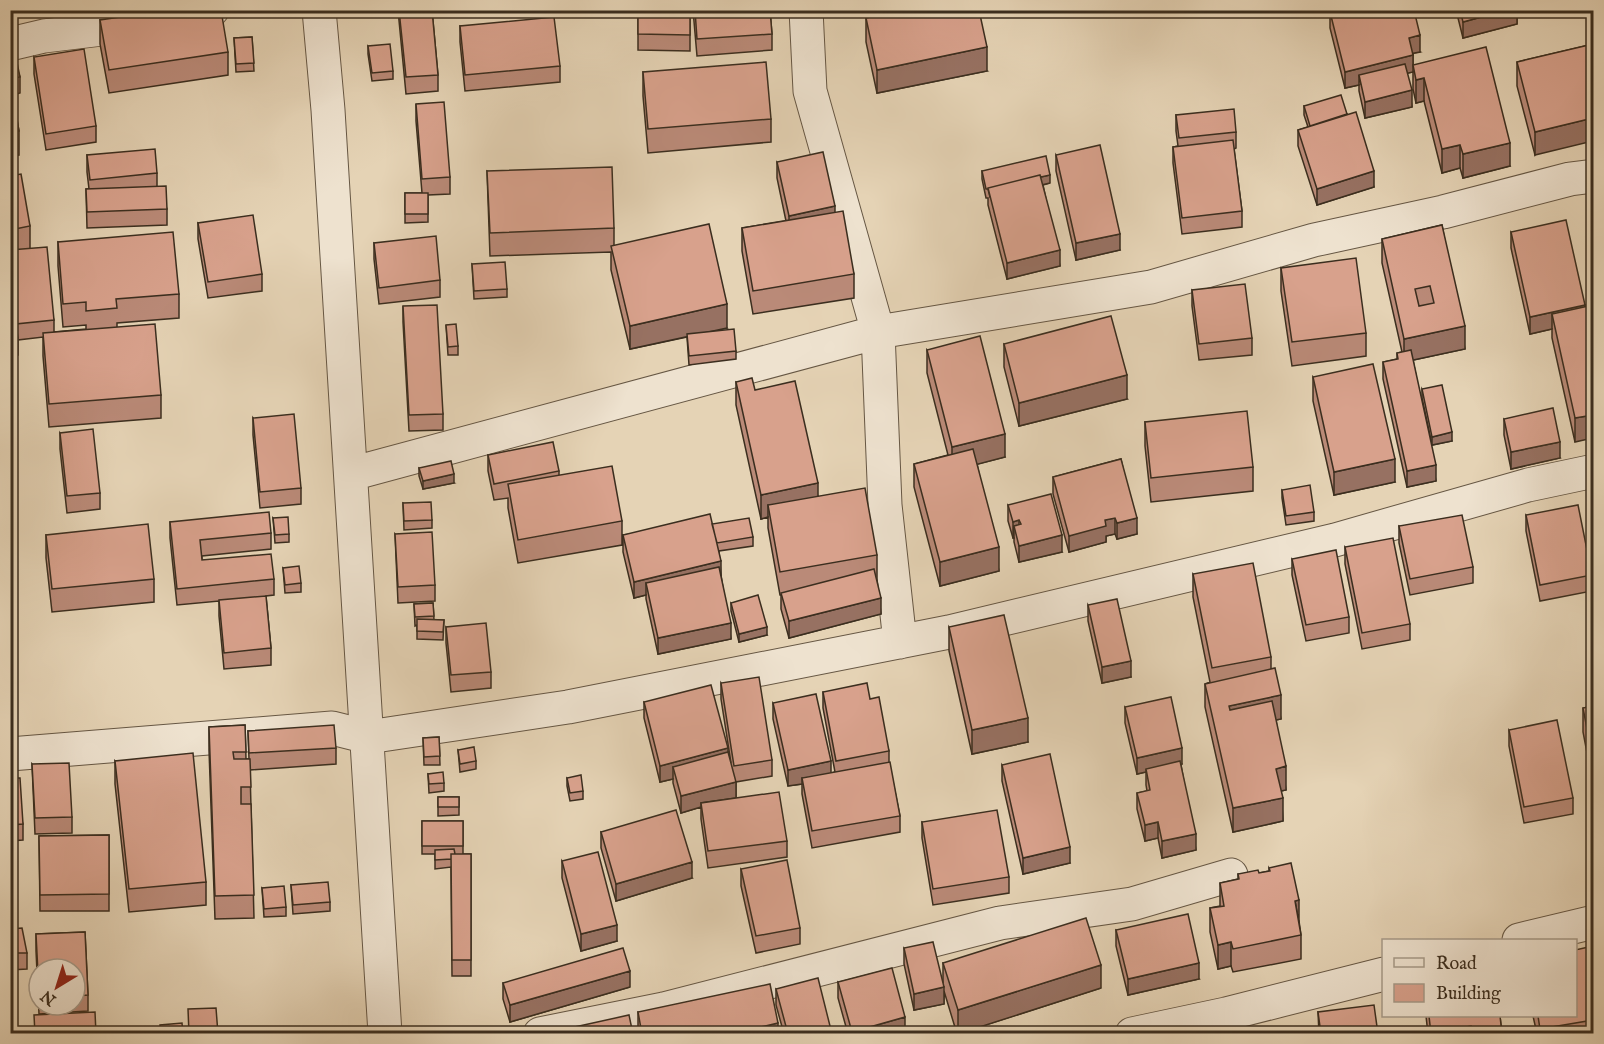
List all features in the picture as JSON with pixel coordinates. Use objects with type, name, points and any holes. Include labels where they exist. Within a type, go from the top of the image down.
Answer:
[{"type":"street","points":[[10,44],[44,36],[126,26],[212,10]]},
{"type":"street","points":[[319,10],[328,110],[385,1034]]},
{"type":"street","points":[[806,10],[810,91],[878,332],[885,505],[900,642]]},
{"type":"street","points":[[351,474],[878,332],[1151,287],[1314,240],[1443,212],[1570,179],[1593,176]]},
{"type":"street","points":[[10,754],[332,728],[368,736],[568,707],[900,642],[1335,540],[1528,485],[1593,471]]},
{"type":"street","points":[[540,1034],[664,1009],[1000,923],[1132,904],[1231,875]]},
{"type":"street","points":[[1523,939],[1593,922]]},
{"type":"street","points":[[1132,1034],[1226,1014],[1382,974]]},
{"type":"street","points":[[1226,1014],[1253,1034]]},
{"type":"building","points":[[167,10],[221,10],[228,52],[109,70],[100,20]]},
{"type":"building","points":[[399,10],[432,10],[438,75],[406,77]]},
{"type":"building","points":[[638,10],[690,10],[690,35],[638,34]]},
{"type":"building","points":[[695,10],[770,10],[772,34],[697,39]]},
{"type":"building","points":[[904,10],[979,10],[987,47],[877,70],[866,18]]},
{"type":"building","points":[[1335,10],[1414,10],[1420,35],[1409,38],[1413,55],[1345,72],[1330,12]]},
{"type":"building","points":[[1460,10],[1507,10],[1463,22]]},
{"type":"building","points":[[554,17],[560,66],[465,75],[460,26]]},
{"type":"building","points":[[252,37],[254,63],[236,64],[234,38]]},
{"type":"building","points":[[390,44],[393,71],[372,73],[368,46]]},
{"type":"building","points":[[1593,44],[1593,118],[1535,132],[1517,62]]},
{"type":"building","points":[[1486,47],[1510,143],[1463,154],[1460,145],[1442,149],[1424,78],[1416,80],[1413,65]]},
{"type":"building","points":[[10,48],[14,48],[20,77],[10,79]]},
{"type":"building","points":[[84,49],[96,126],[46,134],[34,57]]},
{"type":"building","points":[[766,62],[771,119],[648,129],[643,72]]},
{"type":"building","points":[[1405,64],[1412,90],[1365,102],[1359,75]]},
{"type":"building","points":[[10,83],[19,131],[10,133]]},
{"type":"building","points":[[1341,95],[1347,114],[1310,126],[1304,106]]},
{"type":"building","points":[[444,102],[450,177],[422,179],[416,104]]},
{"type":"building","points":[[1234,109],[1236,132],[1179,138],[1176,115]]},
{"type":"building","points":[[1356,112],[1374,171],[1317,189],[1298,130]]},
{"type":"building","points":[[1233,140],[1242,211],[1182,218],[1173,147]]},
{"type":"building","points":[[1100,145],[1120,234],[1076,243],[1056,155]]},
{"type":"building","points":[[155,149],[157,173],[90,180],[87,155]]},
{"type":"building","points":[[823,152],[835,206],[789,216],[777,162]]},
{"type":"building","points":[[1046,156],[1050,175],[1041,177],[1040,175],[986,189],[982,171]]},
{"type":"building","points":[[612,167],[614,228],[490,233],[487,171]]},
{"type":"building","points":[[21,174],[30,226],[10,230],[10,176]]},
{"type":"building","points":[[1040,175],[1060,250],[1007,263],[988,188]]},
{"type":"building","points":[[166,186],[167,209],[87,212],[86,189]]},
{"type":"building","points":[[405,193],[428,193],[428,214],[405,214]]},
{"type":"building","points":[[843,211],[854,274],[753,291],[742,228]]},
{"type":"building","points":[[253,215],[262,274],[208,282],[198,223]]},
{"type":"building","points":[[1566,220],[1585,305],[1530,317],[1511,232]]},
{"type":"building","points":[[709,224],[727,304],[630,326],[611,246]]},
{"type":"building","points":[[1442,225],[1465,326],[1404,339],[1382,239]],"holes":[[[1430,286],[1434,303],[1419,306],[1415,289]]]},
{"type":"building","points":[[173,232],[179,294],[116,299],[117,308],[86,311],[86,302],[63,304],[58,242]]},
{"type":"building","points":[[436,236],[440,280],[379,288],[374,243]]},
{"type":"building","points":[[47,247],[54,320],[16,324],[18,338],[10,339],[10,250]]},
{"type":"building","points":[[1356,258],[1366,333],[1292,342],[1281,268]]},
{"type":"building","points":[[505,262],[507,289],[474,291],[472,264]]},
{"type":"building","points":[[1245,284],[1252,338],[1199,344],[1192,290]]},
{"type":"building","points":[[437,305],[443,414],[409,415],[403,306]]},
{"type":"building","points":[[1593,305],[1593,415],[1575,418],[1552,314]]},
{"type":"building","points":[[1111,316],[1127,375],[1019,403],[1004,344]]},
{"type":"building","points":[[155,324],[161,395],[49,404],[43,333]]},
{"type":"building","points":[[456,324],[458,346],[448,347],[446,325]]},
{"type":"building","points":[[734,329],[736,351],[689,356],[687,334]]},
{"type":"building","points":[[980,336],[1005,434],[952,447],[927,350]]},
{"type":"building","points":[[1411,350],[1436,465],[1407,471],[1383,362],[1398,359],[1397,353]]},
{"type":"building","points":[[1373,364],[1395,459],[1334,472],[1313,377]]},
{"type":"building","points":[[752,378],[755,390],[795,381],[818,483],[761,495],[736,382]]},
{"type":"building","points":[[1442,385],[1452,432],[1432,437],[1422,389]]},
{"type":"building","points":[[1553,408],[1560,442],[1511,452],[1504,419]]},
{"type":"building","points":[[1247,411],[1253,467],[1151,478],[1145,422]]},
{"type":"building","points":[[294,414],[301,488],[260,492],[253,418]]},
{"type":"building","points":[[93,429],[100,493],[67,496],[60,433]]},
{"type":"building","points":[[553,442],[559,471],[494,484],[488,455]]},
{"type":"building","points":[[973,449],[999,547],[940,562],[914,464]]},
{"type":"building","points":[[1121,459],[1137,518],[1117,523],[1115,518],[1105,520],[1106,526],[1069,536],[1053,477]]},
{"type":"building","points":[[451,461],[454,474],[423,481],[419,468]]},
{"type":"building","points":[[612,466],[622,521],[518,540],[508,484]]},
{"type":"building","points":[[1310,485],[1314,512],[1286,516],[1282,490]]},
{"type":"building","points":[[865,488],[877,555],[780,572],[768,505]]},
{"type":"building","points":[[1051,494],[1062,535],[1019,546],[1014,526],[1021,524],[1019,520],[1013,522],[1008,505]]},
{"type":"building","points":[[431,502],[432,520],[404,521],[403,503]]},
{"type":"building","points":[[1578,505],[1592,575],[1540,585],[1526,515]]},
{"type":"building","points":[[269,512],[271,533],[200,540],[202,560],[271,554],[274,579],[177,589],[170,522]]},
{"type":"building","points":[[710,514],[721,561],[634,582],[623,535]]},
{"type":"building","points":[[1462,515],[1473,567],[1410,579],[1399,526]]},
{"type":"building","points":[[288,517],[289,534],[275,535],[273,518]]},
{"type":"building","points":[[749,518],[753,537],[717,543],[712,524]]},
{"type":"building","points":[[148,524],[154,579],[52,589],[46,535]]},
{"type":"building","points":[[432,532],[435,585],[398,587],[395,534]]},
{"type":"building","points":[[1393,538],[1410,624],[1362,633],[1345,547]]},
{"type":"building","points":[[1336,550],[1349,617],[1306,625],[1292,559]]},
{"type":"building","points":[[1253,563],[1271,657],[1212,668],[1193,574]]},
{"type":"building","points":[[299,566],[301,583],[285,585],[283,568]]},
{"type":"building","points":[[719,567],[731,623],[658,638],[646,583]]},
{"type":"building","points":[[874,569],[881,598],[789,621],[781,593]]},
{"type":"building","points":[[758,595],[767,627],[739,634],[731,603]]},
{"type":"building","points":[[266,596],[271,648],[224,653],[219,600]]},
{"type":"building","points":[[1117,599],[1131,661],[1102,667],[1088,605]]},
{"type":"building","points":[[433,603],[434,616],[415,617],[414,604]]},
{"type":"building","points":[[1004,615],[1028,718],[972,730],[949,627]]},
{"type":"building","points":[[417,619],[444,620],[443,632],[417,631]]},
{"type":"building","points":[[486,623],[491,672],[451,675],[446,627]]},
{"type":"building","points":[[1275,668],[1281,695],[1229,706],[1230,710],[1272,701],[1286,766],[1276,769],[1283,798],[1233,808],[1205,684]]},
{"type":"building","points":[[759,677],[772,760],[734,766],[721,683]]},
{"type":"building","points":[[867,683],[870,699],[879,697],[889,751],[836,761],[823,692]]},
{"type":"building","points":[[711,685],[728,748],[660,766],[644,702]]},
{"type":"building","points":[[816,694],[831,761],[788,770],[773,703]]},
{"type":"building","points":[[1171,697],[1182,748],[1137,758],[1125,707]]},
{"type":"building","points":[[1593,706],[1593,760],[1583,708]]},
{"type":"building","points":[[1557,720],[1573,798],[1524,807],[1509,730]]},
{"type":"building","points":[[245,725],[246,752],[233,752],[234,759],[250,759],[251,787],[241,787],[241,804],[251,804],[254,895],[215,896],[209,727]]},
{"type":"building","points":[[334,725],[336,748],[249,753],[248,731]]},
{"type":"building","points":[[439,737],[440,756],[424,757],[423,738]]},
{"type":"building","points":[[474,747],[476,761],[460,764],[458,750]]},
{"type":"building","points":[[728,752],[736,782],[681,796],[673,767]]},
{"type":"building","points":[[193,753],[206,882],[129,889],[115,761]]},
{"type":"building","points":[[1050,754],[1070,847],[1023,858],[1002,765]]},
{"type":"building","points":[[1180,761],[1196,834],[1162,841],[1158,822],[1145,825],[1137,793],[1150,790],[1146,769]]},
{"type":"building","points":[[890,762],[900,816],[812,831],[802,778]]},
{"type":"building","points":[[69,763],[72,817],[35,818],[32,764]]},
{"type":"building","points":[[443,772],[444,783],[429,784],[428,774]]},
{"type":"building","points":[[581,775],[583,791],[570,793],[567,778]]},
{"type":"building","points":[[10,778],[20,778],[23,824],[10,825]]},
{"type":"building","points":[[779,792],[787,841],[708,851],[701,803]]},
{"type":"building","points":[[438,797],[459,797],[459,807],[438,807]]},
{"type":"building","points":[[676,810],[692,862],[616,884],[601,832]]},
{"type":"building","points":[[997,810],[1009,877],[933,889],[922,822]]},
{"type":"building","points":[[422,821],[463,821],[463,846],[422,846]]},
{"type":"building","points":[[109,835],[109,894],[40,895],[39,836]]},
{"type":"building","points":[[454,849],[455,854],[451,854],[451,859],[435,860],[435,850]]},
{"type":"building","points":[[598,852],[617,925],[581,934],[562,861]]},
{"type":"building","points":[[451,854],[471,854],[471,960],[452,960]]},
{"type":"building","points":[[787,860],[800,928],[756,936],[741,869]]},
{"type":"building","points":[[1291,863],[1299,900],[1295,901],[1301,935],[1233,949],[1231,942],[1218,945],[1210,908],[1224,906],[1220,883],[1239,879],[1238,874],[1258,870],[1259,873],[1270,871],[1269,868]]},
{"type":"building","points":[[328,882],[330,902],[293,905],[291,885]]},
{"type":"building","points":[[284,886],[286,907],[264,909],[262,888]]},
{"type":"building","points":[[1188,914],[1199,963],[1128,979],[1116,930]]},
{"type":"building","points":[[1086,918],[1101,965],[958,1010],[943,963]]},
{"type":"building","points":[[22,928],[27,953],[10,953],[10,929]]},
{"type":"building","points":[[85,932],[86,957],[37,957],[36,934]]},
{"type":"building","points":[[933,942],[944,987],[914,994],[904,948]]},
{"type":"building","points":[[1593,946],[1593,1020],[1540,1029],[1538,1017],[1577,1017],[1577,950]]},
{"type":"building","points":[[623,948],[630,971],[510,1005],[503,983]]},
{"type":"building","points":[[892,968],[905,1017],[852,1032],[838,982]]},
{"type":"building","points":[[818,978],[832,1034],[788,1034],[776,989]]},
{"type":"building","points":[[770,984],[778,1023],[730,1034],[642,1034],[638,1012]]},
{"type":"building","points":[[1374,1005],[1378,1034],[1321,1034],[1318,1012]]},
{"type":"building","points":[[216,1008],[218,1034],[189,1034],[188,1009]]},
{"type":"building","points":[[87,1012],[95,1012],[96,1034],[35,1034],[34,1017],[87,1017]]},
{"type":"building","points":[[13,1015],[16,1034],[10,1034],[10,1016]]},
{"type":"building","points":[[629,1015],[633,1034],[543,1034]]},
{"type":"building","points":[[1429,1017],[1500,1017],[1502,1034],[1472,1034],[1471,1026],[1453,1029],[1454,1034],[1431,1034]]},
{"type":"building","points":[[182,1023],[183,1034],[161,1034],[160,1025]]}]
